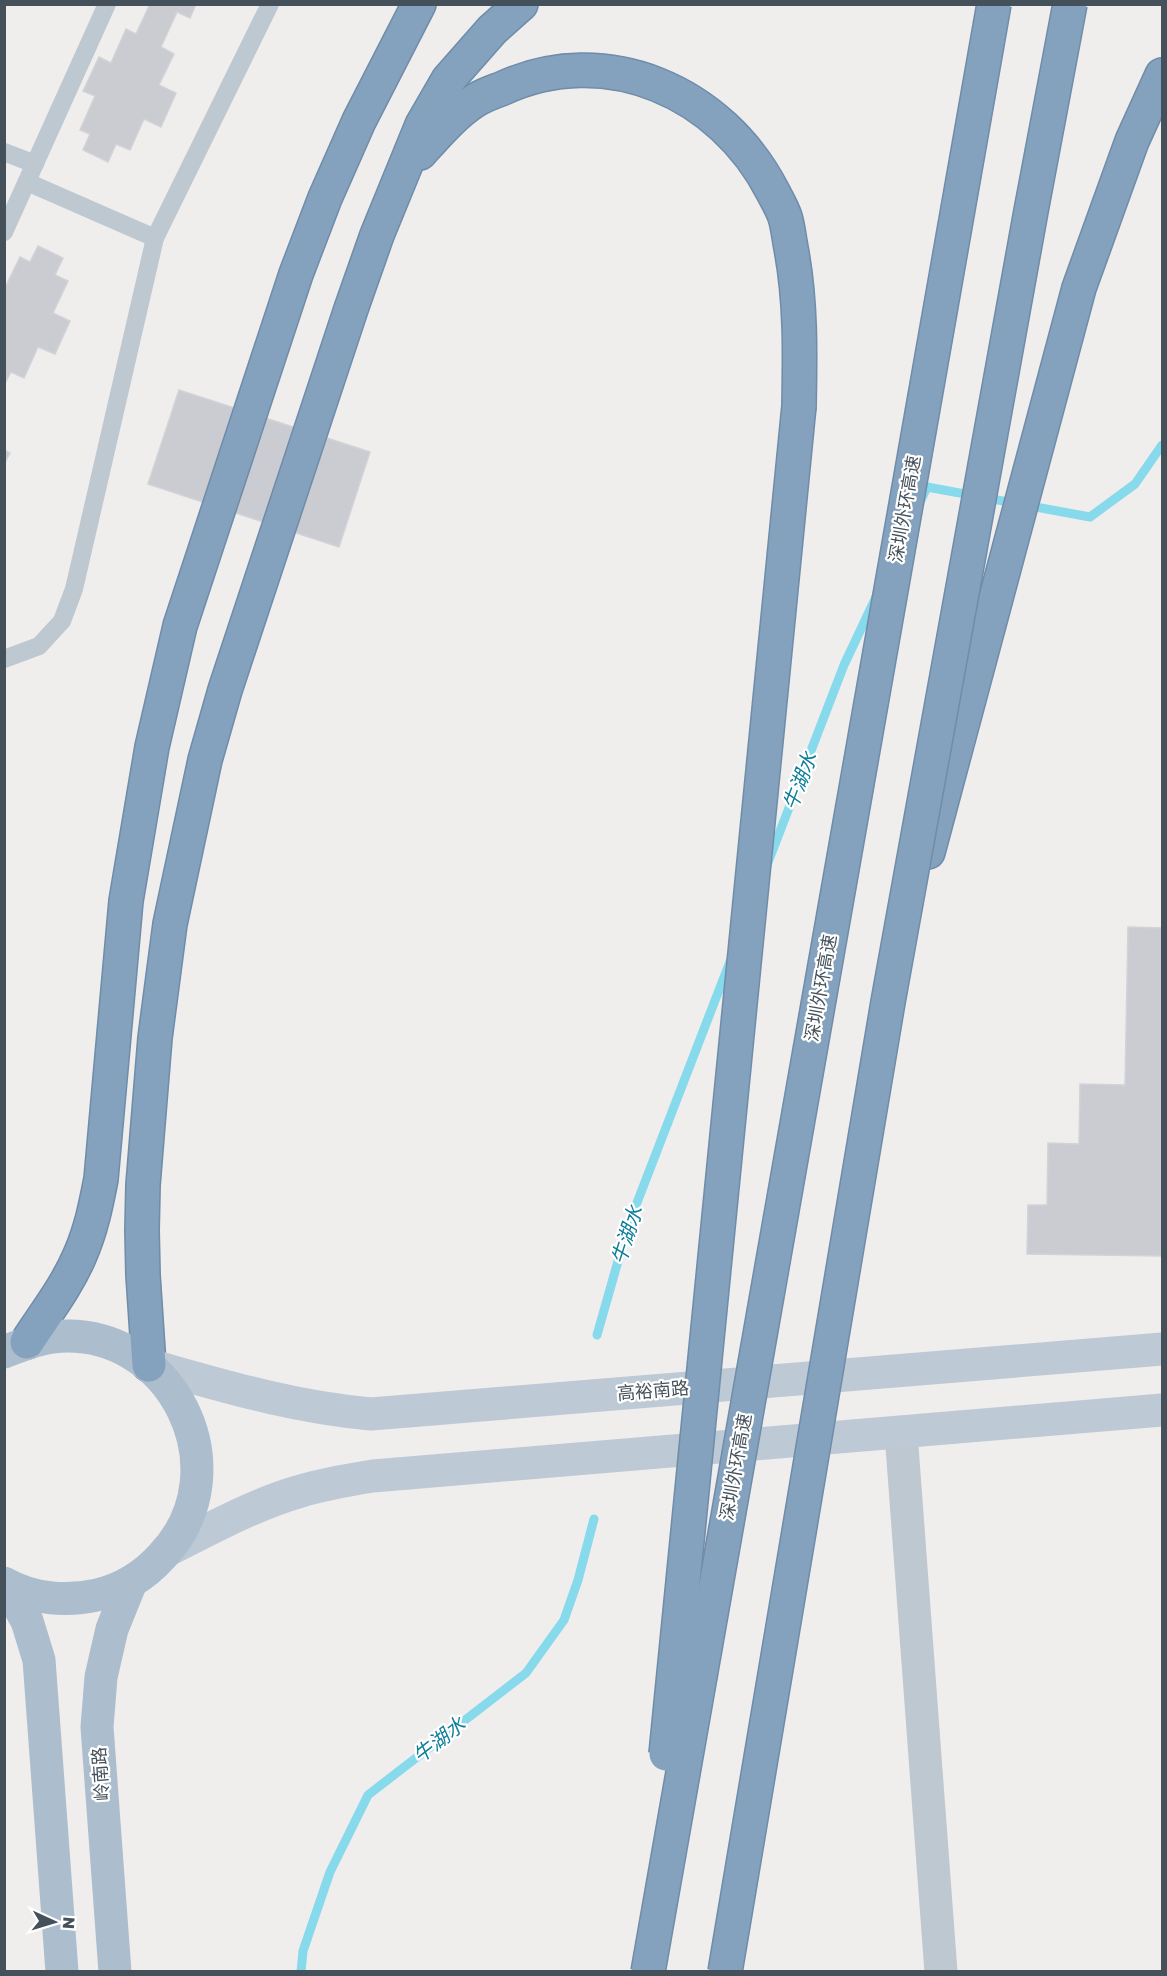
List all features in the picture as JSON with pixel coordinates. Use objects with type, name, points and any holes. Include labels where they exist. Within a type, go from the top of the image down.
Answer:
[{"type":"highway","points":[[16,1347],[68,1280],[80,1256],[96,1205],[101,1179],[126,901],[152,747],[180,627],[296,274],[359,121],[419,4]]},
{"type":"highway","points":[[148,1365],[143,1275],[144,1185],[155,1038],[170,924],[205,760],[229,679],[351,309],[377,235],[422,125],[448,80],[492,30],[521,4]]},
{"type":"highway","name":"深圳外环高速","points":[[646,1971],[994,4]]},
{"type":"highway","points":[[725,1971],[888,1002],[1070,4]]},
{"type":"highway","points":[[404,172],[440,130],[476,100],[522,79],[568,70],[616,73],[665,87],[702,108],[738,141],[764,174],[785,218],[795,268],[800,323],[799,406],[646,1971]]},
{"type":"highway","points":[[888,1002],[1079,288],[1132,141],[1162,75]]},
{"type":"main road","points":[[6,1584],[32,1594],[57,1599],[82,1598],[107,1593],[131,1582],[152,1567],[170,1549],[183,1527],[192,1503],[197,1478],[196,1452],[191,1427],[181,1404],[167,1383],[148,1365],[127,1351],[103,1341],[78,1337],[52,1337],[16,1347]]},
{"type":"main road","name":"岭南路","points":[[115,1971],[97,1727],[101,1677],[112,1629],[131,1582]]},
{"type":"main road","points":[[6,1584],[27,1621],[39,1660],[62,1971]]},
{"type":"street","name":"高裕南路","points":[[148,1365],[262,1397],[334,1411],[371,1414],[1162,1349]]},
{"type":"street","points":[[170,1549],[262,1504],[335,1482],[373,1476],[1162,1410]]},
{"type":"street","points":[[901,1433],[941,1971]]},
{"type":"lane","points":[[4,232],[107,4]]},
{"type":"lane","points":[[4,659],[39,646],[62,621],[74,589],[155,238],[270,4]]},
{"type":"lane","points":[[4,152],[36,164]]},
{"type":"lane","points":[[27,182],[155,238]]},
{"type":"building","points":[[150,4],[196,4],[190,18],[177,12],[161,47],[174,54],[159,85],[176,93],[161,127],[144,119],[130,150],[116,144],[108,162],[83,150],[90,134],[80,130],[95,96],[83,91],[99,57],[111,63],[126,29],[136,34]]},
{"type":"building","points":[[38,246],[63,258],[55,275],[68,281],[53,313],[70,321],[55,354],[38,347],[24,378],[11,372],[4,385],[4,290],[20,257],[30,262]]},
{"type":"building","points":[[179,390],[370,452],[339,547],[148,484]]},
{"type":"building","points":[[4,450],[10,453],[4,464]]},
{"type":"building","points":[[1128,927],[1162,928],[1162,1256],[1027,1254],[1028,1205],[1047,1205],[1048,1143],[1079,1144],[1080,1084],[1125,1085]]},
{"type":"waterway","name":"牛湖水","points":[[921,500],[927,487],[1090,517],[1135,484],[1162,445]]},
{"type":"waterway","name":"牛湖水","points":[[767,865],[844,665],[876,597]]},
{"type":"waterway","name":"牛湖水","points":[[597,1335],[628,1226],[731,959]]},
{"type":"waterway","name":"牛湖水","points":[[301,1972],[303,1951],[330,1872],[368,1795],[526,1673],[564,1620],[578,1580],[594,1519]]}]
